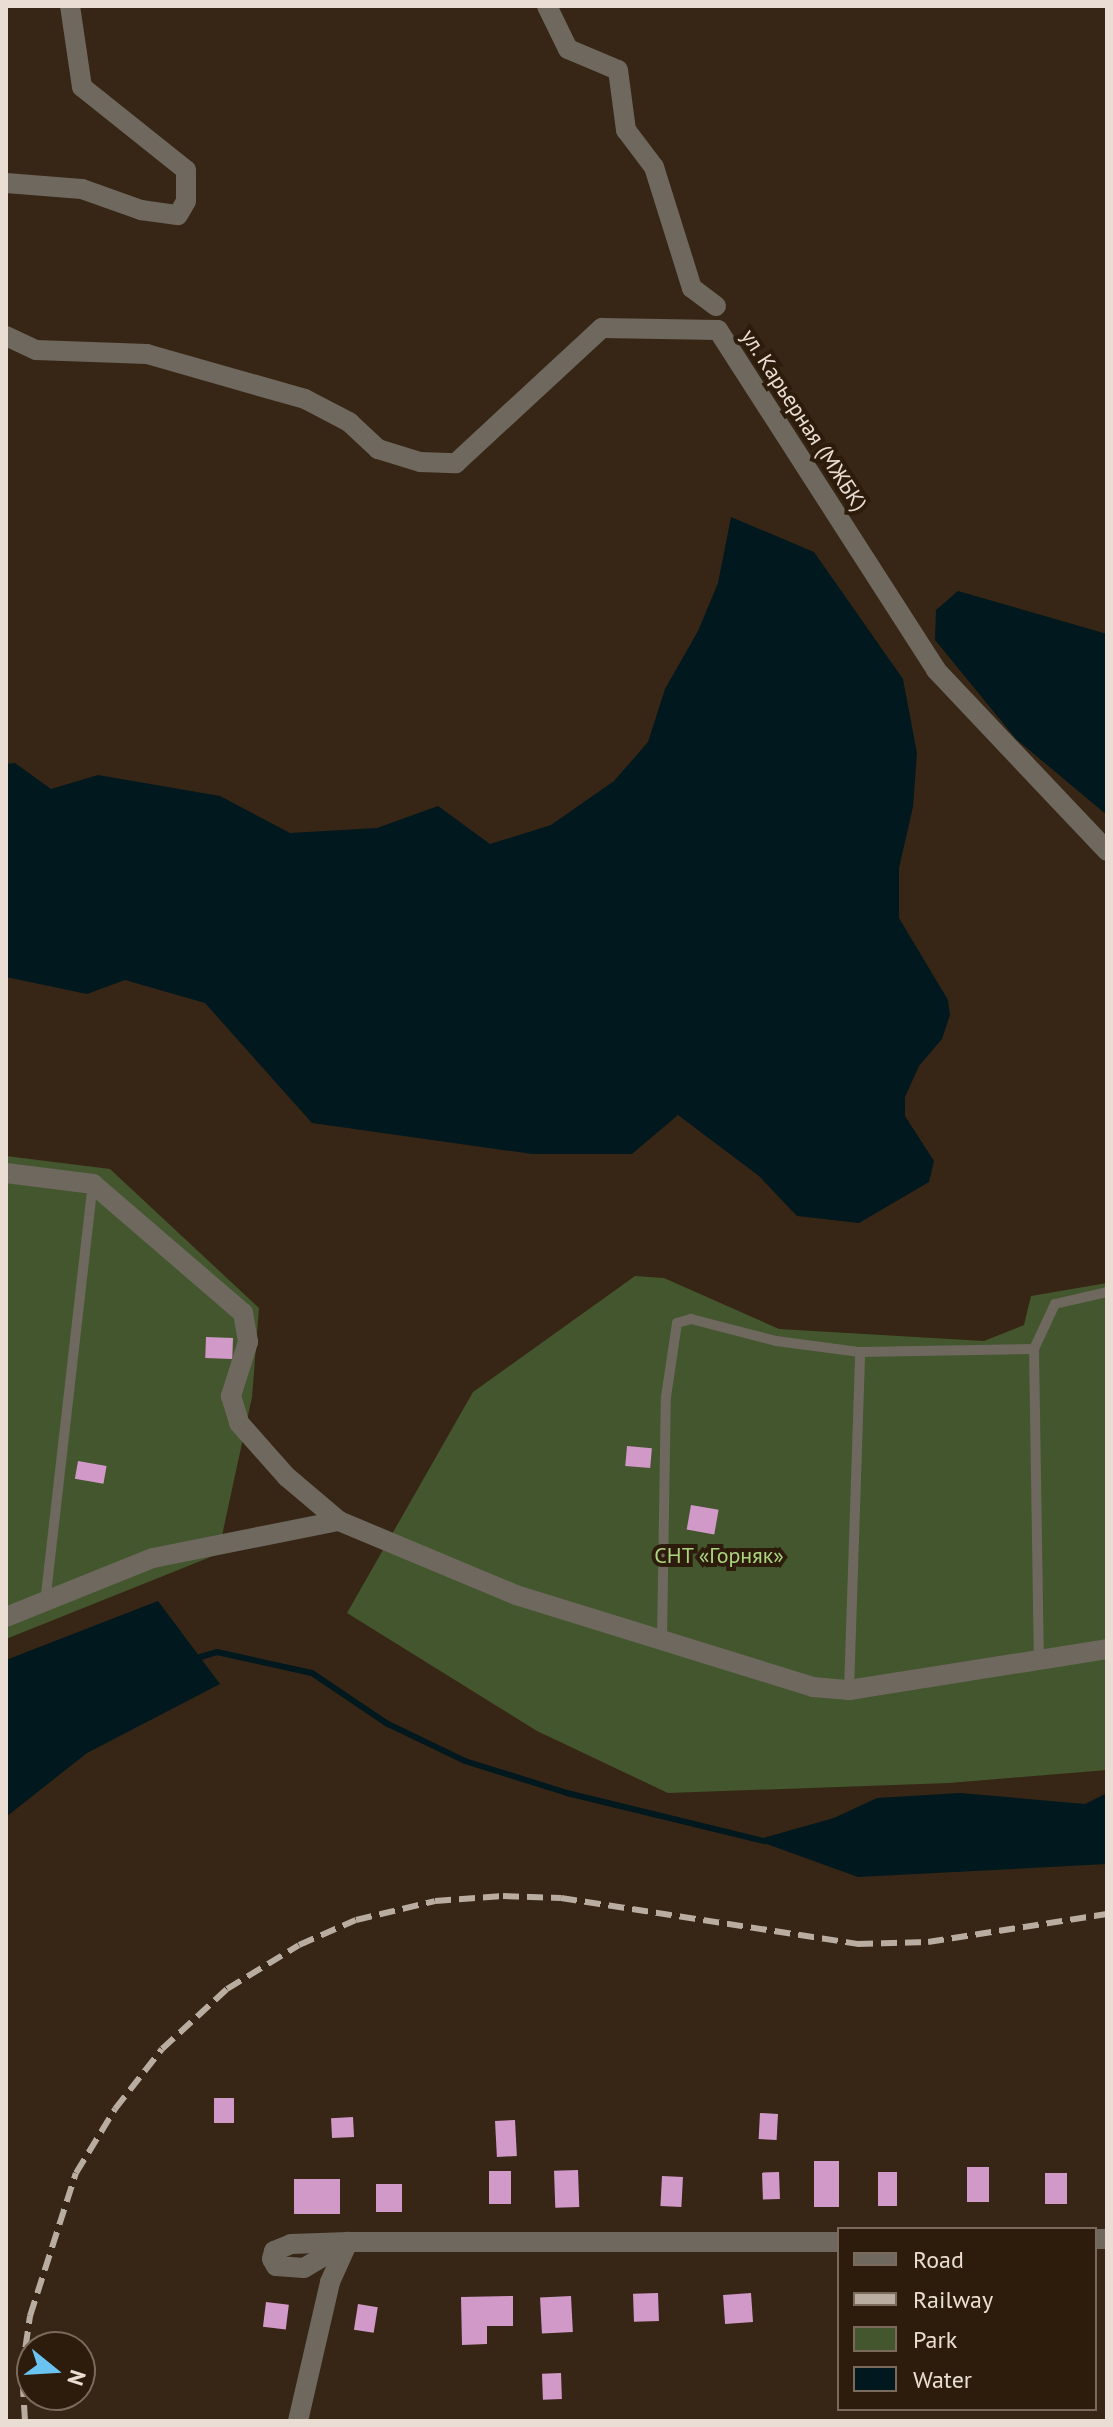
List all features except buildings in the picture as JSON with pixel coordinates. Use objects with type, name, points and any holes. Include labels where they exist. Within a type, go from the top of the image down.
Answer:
[{"type":"street","points":[[6,183],[82,189],[141,210],[178,215],[186,201],[186,170],[82,87],[70,6]]},
{"type":"street","points":[[547,6],[568,49],[618,70],[626,130],[654,167],[692,288],[716,306]]},
{"type":"street","name":"ул. Карьерная (МЖБК)","points":[[6,336],[36,350],[162,358],[305,399],[349,422],[378,449],[420,462],[456,463],[602,328],[718,330],[936,670],[1107,851]]},
{"type":"street","points":[[6,1173],[93,1184],[243,1313],[248,1342],[231,1396],[239,1423],[287,1477],[339,1521],[516,1595],[813,1687],[849,1690],[1107,1649]]},
{"type":"street","points":[[6,1617],[153,1558],[339,1521]]},
{"type":"street","points":[[298,2421],[326,2296],[348,2242],[837,2242]]},
{"type":"lane","points":[[45,1603],[93,1184]]},
{"type":"lane","points":[[1039,1658],[1034,1349],[1042,1321],[1055,1304],[1107,1292]]},
{"type":"lane","points":[[662,1640],[666,1397],[677,1323],[691,1319],[776,1341],[860,1352],[1034,1349]]},
{"type":"lane","points":[[849,1690],[860,1352]]},
{"type":"green space","points":[[6,1156],[110,1169],[259,1308],[252,1397],[218,1554],[6,1639]]},
{"type":"green space","name":"СНТ «Горняк»","points":[[635,1276],[664,1278],[779,1329],[984,1341],[1024,1325],[1031,1296],[1107,1283],[1107,1770],[949,1783],[668,1793],[537,1731],[347,1613],[473,1392]]},
{"type":"water","points":[[731,517],[814,552],[903,679],[917,753],[913,807],[899,868],[899,918],[948,1000],[950,1015],[942,1039],[919,1066],[905,1097],[905,1116],[934,1161],[929,1182],[859,1223],[797,1216],[759,1176],[678,1115],[632,1154],[532,1154],[312,1123],[205,1003],[125,980],[87,994],[6,977],[6,764],[15,763],[51,789],[98,775],[220,796],[290,833],[377,828],[438,806],[490,844],[551,825],[614,781],[648,742],[665,689],[698,631],[718,583]]},
{"type":"water","points":[[958,591],[1107,634],[1107,815],[1016,739],[935,640],[936,610]]},
{"type":"water","points":[[158,1601],[220,1684],[87,1753],[6,1817],[6,1660]]},
{"type":"water","points":[[960,1793],[1085,1804],[1107,1793],[1107,1864],[858,1877],[756,1840],[834,1818],[877,1798]]},
{"type":"waterway","points":[[193,1659],[217,1652],[312,1673],[386,1723],[465,1761],[567,1793],[764,1841]]},
{"type":"railway","points":[[25,2421],[22,2371],[30,2316],[76,2173],[115,2109],[162,2049],[227,1989],[299,1945],[356,1920],[435,1901],[503,1896],[561,1898],[857,1944],[928,1942],[1107,1914]]}]
